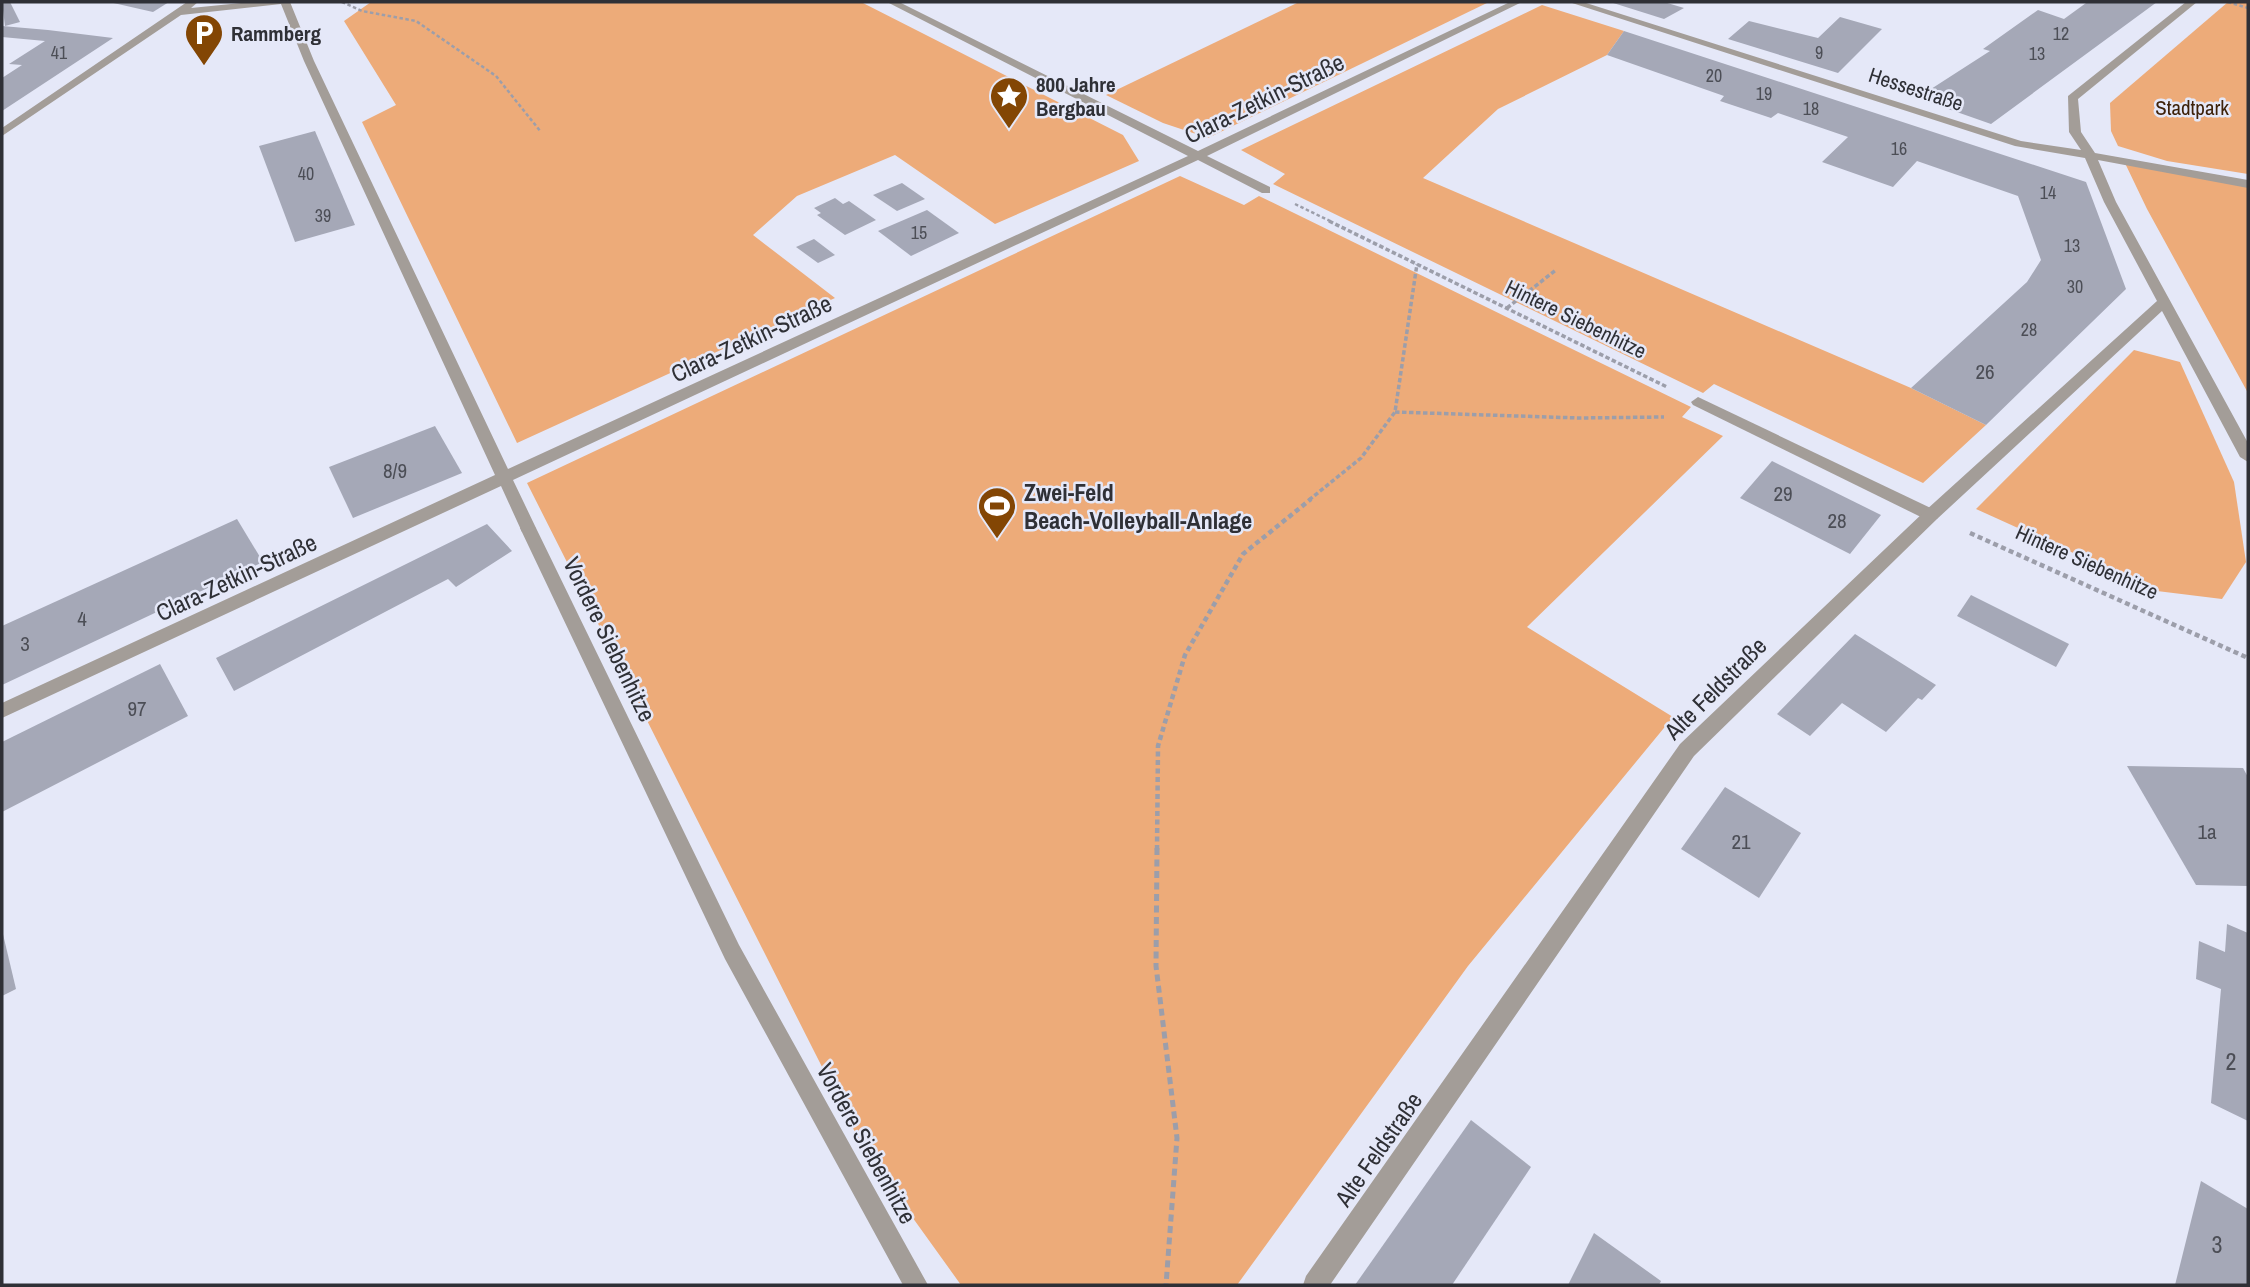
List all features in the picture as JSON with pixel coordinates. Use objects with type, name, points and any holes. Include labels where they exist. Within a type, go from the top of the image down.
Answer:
[{"type":"street","points":[[2,133],[194,2]]},
{"type":"street","points":[[177,12],[278,2]]},
{"type":"street","name":"Vordere Siebenhitze","points":[[285,2],[315,74],[503,478],[732,952],[916,1285]]},
{"type":"street","points":[[892,2],[1266,190]]},
{"type":"street","name":"Clara-Zetkin-Straße","points":[[2,711],[1197,156],[1517,2]]},
{"type":"street","name":"Hessestraße","points":[[1574,2],[2020,144],[2089,153],[2161,171],[2248,184]]},
{"type":"street","points":[[2192,2],[2073,98],[2075,132],[2089,153],[2110,202],[2163,303],[2248,457]]},
{"type":"street","name":"Alte Feldstraße","points":[[1315,1285],[1688,750],[1931,515],[2163,303]]},
{"type":"street","points":[[1698,402],[1931,515]]},
{"type":"path","points":[[342,2],[362,11],[416,21],[496,76],[541,132]]},
{"type":"path","points":[[2227,2],[2248,8]]},
{"type":"path","name":"Hintere Siebenhitze","points":[[1266,190],[1698,402]]},
{"type":"path","points":[[1166,1285],[1177,1138],[1156,966],[1158,746],[1185,655],[1242,554],[1361,458],[1395,412],[1411,288],[1417,264]]},
{"type":"path","points":[[1507,308],[1556,270]]},
{"type":"path","points":[[1395,412],[1579,418],[1726,416]]},
{"type":"path","name":"Hintere Siebenhitze","points":[[1931,515],[2248,658]]},
{"type":"green space","points":[[371,2],[861,2],[1123,135],[1139,161],[995,224],[895,155],[797,196],[753,235],[835,298],[517,443],[362,122],[396,105],[344,21]]},
{"type":"green space","points":[[1299,2],[1489,2],[1208,138],[1163,123],[1106,95]]},
{"type":"green space","name":"Stadtpark","points":[[2228,2],[2248,2],[2248,174],[2167,161],[2118,146],[2111,131],[2110,103]]},
{"type":"green space","points":[[1542,5],[1624,31],[1607,55],[1498,109],[1423,178],[1911,388],[1986,425],[1923,483],[1714,384],[1703,393],[1273,184],[1285,174],[1241,150]]},
{"type":"green space","points":[[2124,161],[2161,171],[2248,184],[2248,393],[2147,209]]},
{"type":"green space","points":[[1180,176],[1244,205],[1259,196],[1691,407],[1682,417],[1723,436],[1527,627],[1673,717],[1468,966],[1237,1285],[961,1285],[864,1150],[527,483]]},
{"type":"green space","points":[[2134,350],[2180,362],[2234,482],[2246,562],[2222,599],[2157,591],[1976,509]]},
{"type":"building","points":[[2,2],[10,2],[20,22],[5,26]]},
{"type":"building","points":[[109,2],[169,2],[153,12]]},
{"type":"building","points":[[1610,2],[1664,2],[1684,8],[1664,19]]},
{"type":"building","points":[[2082,2],[2157,2],[1991,124],[1917,98],[1990,51],[1983,49],[2038,10],[2064,19],[2086,3]]},
{"type":"building","points":[[1840,17],[1882,29],[1838,73],[1728,39],[1749,21],[1818,38]]},
{"type":"building","points":[[2,26],[113,38],[2,111],[2,78],[22,65],[9,64],[45,41],[2,37]]},
{"type":"building","points":[[1624,31],[2086,182],[2126,289],[1986,425],[1911,388],[2027,282],[2041,260],[2018,196],[1917,161],[1893,187],[1822,162],[1848,137],[1778,113],[1771,118],[1720,101],[1724,96],[1607,55]]},
{"type":"building","points":[[315,131],[355,225],[295,242],[259,146]]},
{"type":"building","points":[[902,183],[925,199],[897,211],[873,195]]},
{"type":"building","points":[[835,198],[843,204],[849,201],[876,220],[845,235],[817,215],[821,213],[814,208]]},
{"type":"building","points":[[927,210],[959,233],[911,256],[878,231]]},
{"type":"building","points":[[814,239],[835,255],[818,263],[796,247]]},
{"type":"building","points":[[435,426],[462,473],[353,518],[329,467]]},
{"type":"building","points":[[1772,461],[1881,515],[1850,554],[1740,498]]},
{"type":"building","points":[[237,519],[263,562],[2,685],[2,626]]},
{"type":"building","points":[[487,524],[512,551],[456,587],[448,579],[234,691],[216,658]]},
{"type":"building","points":[[1971,595],[2069,644],[2056,667],[1957,616]]},
{"type":"building","points":[[1855,634],[1936,685],[1922,700],[1918,698],[1886,732],[1842,703],[1810,736],[1777,714]]},
{"type":"building","points":[[160,664],[188,716],[2,812],[2,742]]},
{"type":"building","points":[[2127,766],[2243,768],[2248,777],[2248,886],[2196,885]]},
{"type":"building","points":[[1725,787],[1801,833],[1759,898],[1681,849]]},
{"type":"building","points":[[2227,924],[2248,933],[2248,1121],[2211,1103],[2221,989],[2196,979],[2199,941],[2225,952]]},
{"type":"building","points":[[2,930],[16,989],[2,996]]},
{"type":"building","points":[[1471,1120],[1531,1167],[1452,1285],[1355,1285]]},
{"type":"building","points":[[2201,1181],[2248,1209],[2248,1285],[2175,1285]]},
{"type":"building","points":[[1594,1233],[1661,1281],[1659,1285],[1568,1285]]},
{"type":"place","name":"Rammberg","points":[[204,67]]},
{"type":"place","name":"800 Jahre Bergbau","points":[[1009,130]]},
{"type":"place","name":"Zwei-Feld Beach-Volleyball-Anlage","points":[[997,540]]}]
